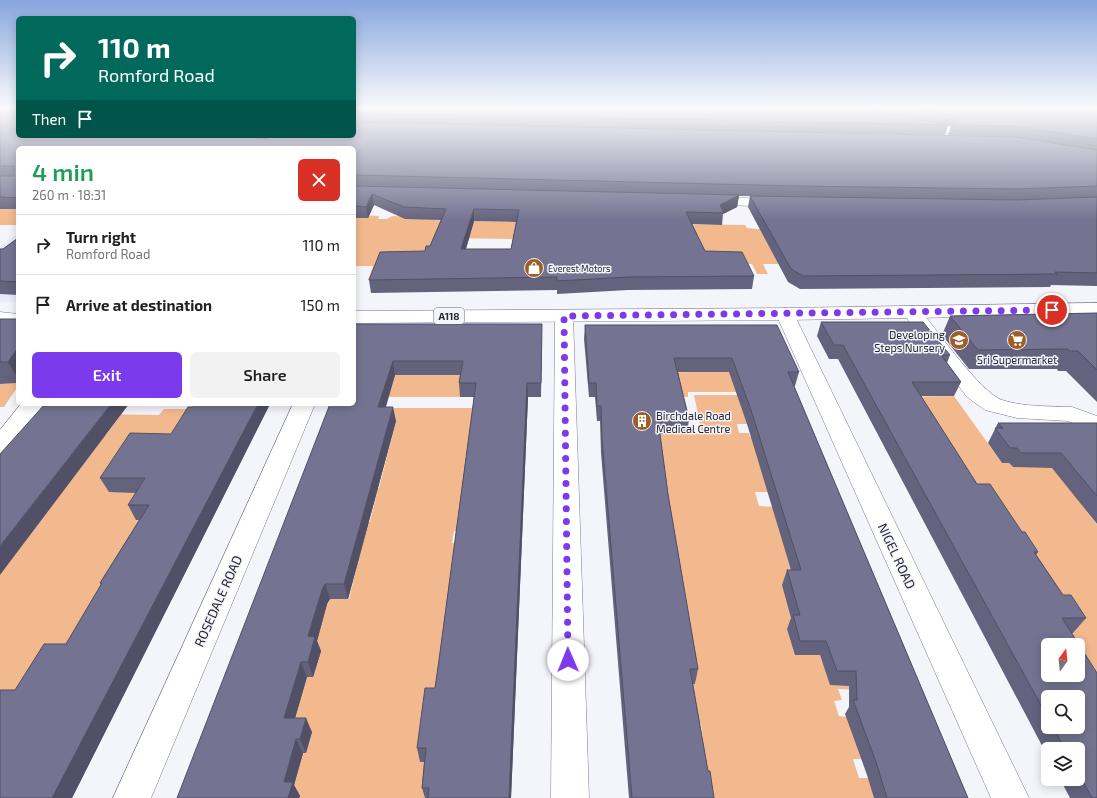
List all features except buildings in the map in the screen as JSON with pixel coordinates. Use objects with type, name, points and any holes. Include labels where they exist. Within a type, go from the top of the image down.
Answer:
[{"type":"street","points":[[694,200],[794,203]]},
{"type":"street","name":"A118","points":[[356,317],[785,314],[1097,309]]},
{"type":"street","points":[[912,312],[975,392],[993,405],[1017,411],[1072,414],[1097,424]]},
{"type":"street","name":"NIGEL ROAD","points":[[785,314],[1010,798]]},
{"type":"street","points":[[564,316],[570,798]]},
{"type":"street","points":[[0,446],[31,406]]},
{"type":"street","name":"ROSEDALE ROAD","points":[[132,798],[303,406]]},
{"type":"shaded area","points":[[16,205],[16,225],[0,225],[0,209],[9,209]]},
{"type":"shaded area","points":[[356,216],[379,216],[378,219],[387,219],[392,216],[425,217],[435,220],[474,223],[474,221],[745,225],[747,228],[770,230],[1097,232],[788,264],[763,264],[768,274],[757,274],[752,264],[740,264],[573,240],[449,238],[376,279],[368,280],[373,266],[356,266]]},
{"type":"shaded area","points":[[16,234],[16,302],[0,302],[0,246]]},
{"type":"shaded area","points":[[542,354],[541,387],[462,386],[460,397],[356,397],[356,395],[377,375]]},
{"type":"shaded area","points":[[744,371],[754,392],[688,392],[688,397],[632,397],[629,383],[588,383],[587,374]]},
{"type":"shaded area","points":[[16,383],[16,389],[4,407],[0,407],[0,384]]},
{"type":"shaded area","points":[[694,395],[757,395],[741,405],[742,410],[747,410],[769,424],[737,424],[739,433],[749,433],[750,437],[756,436],[757,458],[760,465],[766,465],[768,492],[755,492],[759,506],[778,507],[777,522],[779,531],[786,531],[822,662],[864,690],[838,689],[842,700],[834,701],[839,716],[847,717],[861,759],[853,759],[859,778],[868,778],[902,798],[713,798],[697,739],[703,739],[701,724],[695,724],[688,684],[696,683],[632,434],[702,434]]},
{"type":"shaded area","points":[[954,396],[1002,463],[1009,463],[1013,467],[1097,467],[1082,505],[1097,525],[1097,709],[1082,682],[1085,682],[1085,638],[1073,638],[888,397]]},
{"type":"shaded area","points":[[385,408],[498,408],[486,531],[454,531],[452,543],[459,543],[459,587],[420,761],[463,762],[426,798],[299,798],[291,796],[297,771],[258,753],[306,753],[312,732],[290,732],[307,677],[290,651],[305,604],[328,604],[330,599],[349,599],[356,570],[332,522],[370,522],[377,492],[341,492],[343,488],[379,488],[396,421]]},
{"type":"shaded area","points":[[164,409],[235,409],[137,519],[175,520],[0,767],[0,571],[3,571],[99,443],[75,435],[106,435],[120,416],[92,414],[159,415]]},
{"type":"place","name":"Everest Motors","points":[[534,268]]},
{"type":"place","name":"Developing Steps Nursery","points":[[959,340]]},
{"type":"place","name":"Sri Supermarket","points":[[1017,340]]},
{"type":"place","name":"Birchdale Road Medical Centre","points":[[642,421]]},
{"type":"route","points":[[568,660],[564,316],[1052,310]]}]
